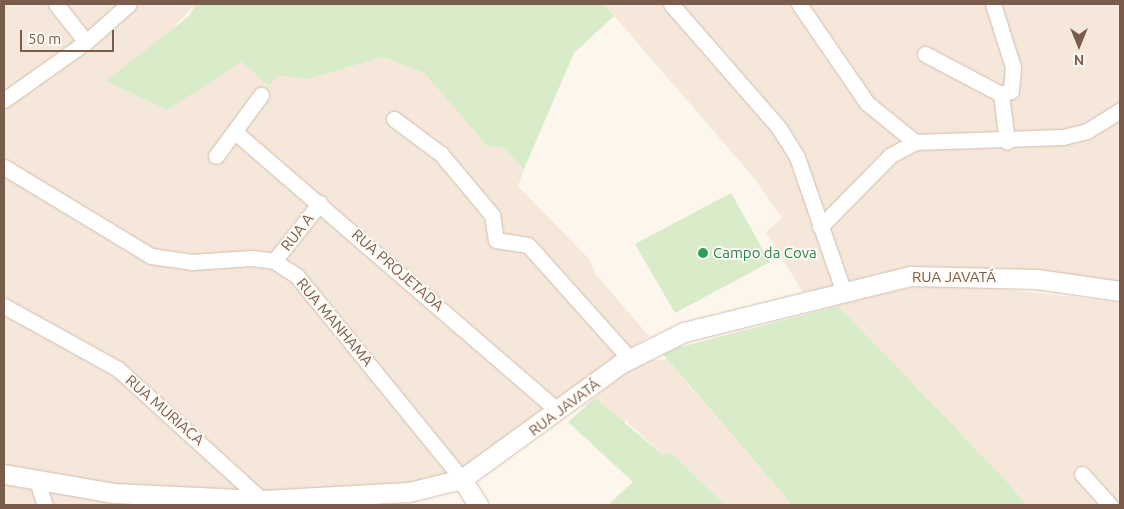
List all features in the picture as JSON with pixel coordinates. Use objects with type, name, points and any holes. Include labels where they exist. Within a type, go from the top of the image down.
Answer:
[{"type":"street","points":[[56,4],[86,42]]},
{"type":"street","points":[[4,100],[86,42],[129,4]]},
{"type":"street","points":[[671,4],[778,128],[797,157],[843,290]]},
{"type":"street","points":[[799,4],[830,45],[851,84],[915,142]]},
{"type":"street","points":[[925,54],[1001,94],[1010,91],[1013,67],[993,4]]},
{"type":"street","points":[[1001,94],[1007,142]]},
{"type":"street","points":[[216,156],[261,95]]},
{"type":"street","points":[[820,227],[891,155],[915,142],[1007,142],[1087,131],[1120,110]]},
{"type":"street","points":[[394,119],[441,154],[492,214],[496,240],[528,245],[630,359]]},
{"type":"street","name":"RUA PROJETADA","points":[[235,132],[320,202],[558,411]]},
{"type":"street","points":[[4,166],[152,256],[192,262],[251,258],[274,261]]},
{"type":"street","name":"RUA A","points":[[274,261],[320,202]]},
{"type":"street","name":"RUA MANHAMA","points":[[274,261],[322,302],[462,479]]},
{"type":"street","name":"RUA JAVATÁ","points":[[4,474],[117,499],[313,502],[409,492],[462,479],[630,359],[684,332],[843,290],[911,276],[953,274],[1120,291]]},
{"type":"street","name":"RUA MURIACA","points":[[4,306],[118,369],[262,500]]},
{"type":"street","points":[[1082,474],[1110,505]]},
{"type":"street","points":[[462,479],[478,505]]},
{"type":"street","points":[[37,481],[45,505]]},
{"type":"shaded area","points":[[4,4],[196,4],[142,61],[106,81],[167,110],[242,62],[308,79],[383,57],[424,73],[488,147],[503,147],[524,169],[518,186],[589,259],[596,275],[649,336],[595,372],[487,464],[323,504],[292,488],[314,505],[4,505]]},
{"type":"shaded area","points":[[604,4],[1120,4],[1120,288],[1026,270],[878,274],[804,294],[766,232],[782,218],[754,178]]},
{"type":"shaded area","points":[[937,282],[1120,302],[1120,505],[1026,505],[836,304]]},
{"type":"shaded area","points":[[667,359],[792,505],[725,505],[670,452],[663,455],[626,421],[614,429],[585,406],[636,362]]},
{"type":"green space","points":[[196,4],[604,4],[614,16],[574,53],[524,169],[503,147],[488,147],[424,73],[383,57],[308,79],[278,75],[269,86],[242,62],[167,110],[106,81],[189,16]]},
{"type":"green space","name":"Campo da Cova","points":[[731,193],[770,262],[675,313],[635,244]]},
{"type":"green space","points":[[838,306],[1008,483],[1026,505],[792,505],[661,352]]},
{"type":"green space","points":[[595,398],[663,455],[670,452],[725,505],[608,505],[633,482],[568,422]]},
{"type":"place","name":"Campo da Cova","points":[[703,253]]}]
